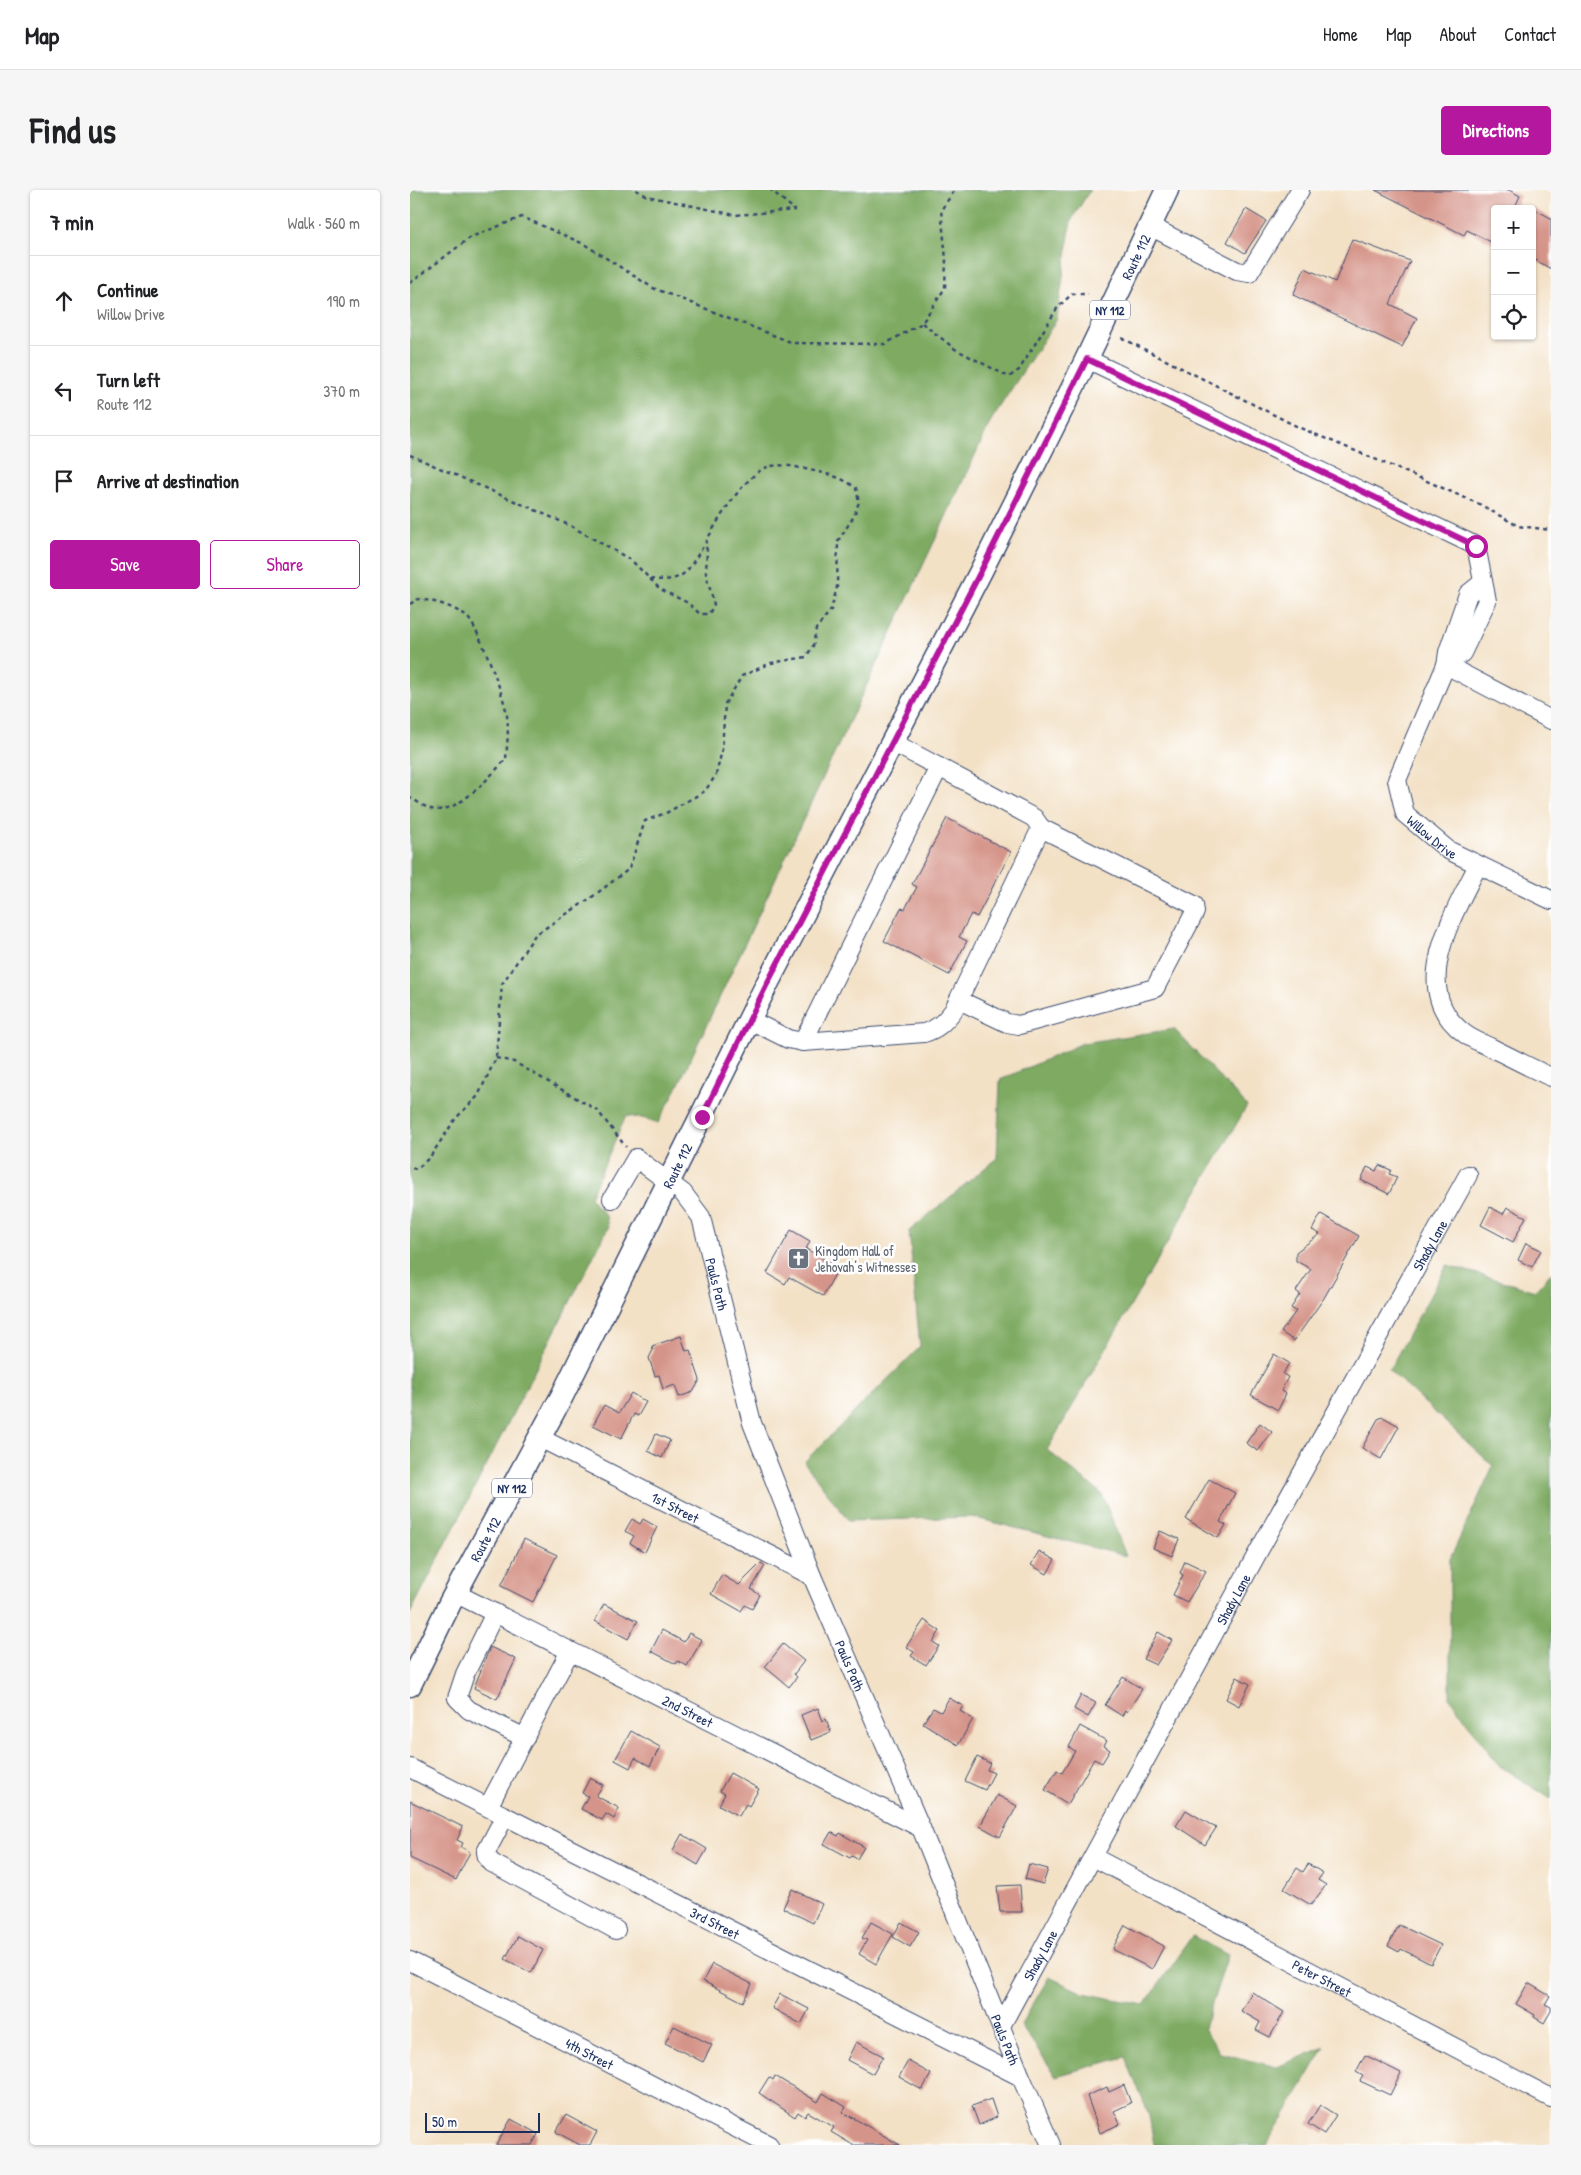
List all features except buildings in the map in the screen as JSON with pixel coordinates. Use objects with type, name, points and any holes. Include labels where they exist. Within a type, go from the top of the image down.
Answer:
[{"type":"main road","name":"Route 112","points":[[410,1685],[455,1593],[540,1438],[750,1020],[981,571],[1087,359],[1167,190]]},
{"type":"street","points":[[1150,226],[1237,271],[1249,273],[1300,190]]},
{"type":"street","name":"Willow Drive","points":[[1087,359],[1476,546],[1486,601],[1462,653],[1446,665]]},
{"type":"street","name":"Willow Drive","points":[[1483,582],[1468,594],[1448,652],[1446,665],[1397,780],[1405,814],[1448,850],[1551,900]]},
{"type":"street","points":[[1462,612],[1479,618]]},
{"type":"street","points":[[1446,665],[1551,720]]},
{"type":"street","points":[[892,742],[1034,818],[1041,828],[1194,905],[1195,912],[1155,988],[1019,1025],[1007,1023],[958,1000]]},
{"type":"street","points":[[803,1042],[939,767]]},
{"type":"street","points":[[750,1020],[788,1039],[803,1042],[929,1032],[943,1024],[958,1000],[1041,828]]},
{"type":"street","points":[[1478,865],[1458,906],[1437,959],[1436,996],[1445,1016],[1466,1035],[1551,1077]]},
{"type":"street","points":[[612,1199],[636,1158]]},
{"type":"street","name":"Pauls Path","points":[[636,1158],[689,1198],[700,1217],[752,1423],[812,1576],[921,1828],[1021,2077],[1051,2145]]},
{"type":"street","name":"Shady Lane","points":[[1001,2026],[1257,1554],[1468,1175]]},
{"type":"street","name":"1st Street","points":[[540,1438],[812,1576]]},
{"type":"street","name":"2nd Street","points":[[455,1593],[921,1828]]},
{"type":"street","points":[[495,1613],[465,1674],[457,1698],[469,1710],[525,1738]]},
{"type":"street","points":[[488,1807],[570,1651]]},
{"type":"street","name":"3rd Street","points":[[410,1768],[1021,2077]]},
{"type":"street","points":[[505,1816],[486,1852],[487,1857],[492,1863],[616,1930]]},
{"type":"street","name":"Peter Street","points":[[1092,1857],[1551,2098]]},
{"type":"street","name":"4th Street","points":[[410,1961],[769,2145]]},
{"type":"path","points":[[636,190],[647,196],[735,215],[795,210],[771,190]]},
{"type":"path","points":[[410,283],[471,237],[522,217],[584,244],[653,288],[793,343],[885,344],[922,323],[945,288],[946,259],[941,210],[955,190]]},
{"type":"path","points":[[922,323],[955,349],[1009,377],[1019,370],[1058,307],[1072,294],[1088,294]]},
{"type":"path","points":[[1122,338],[1298,427],[1481,505],[1518,526],[1551,530]]},
{"type":"path","points":[[410,455],[568,525],[631,560],[660,589],[688,603],[700,614],[709,614],[714,604],[706,574],[708,550],[705,544]]},
{"type":"path","points":[[410,1168],[417,1169],[430,1157],[456,1118],[478,1096],[496,1058],[502,984],[535,935],[592,897],[629,869],[645,822],[668,812],[705,791],[716,775],[722,750],[726,704],[742,676],[771,663],[806,657],[813,646],[816,629],[831,610],[837,587],[838,541],[854,516],[859,502],[856,488],[845,480],[824,473],[799,467],[769,466],[745,483],[732,497],[684,576],[668,581],[650,579]]},
{"type":"path","points":[[410,604],[418,599],[433,601],[450,607],[469,618],[490,665],[508,716],[506,759],[484,783],[463,800],[444,810],[430,809],[410,798]]},
{"type":"path","points":[[496,1058],[514,1062],[596,1110],[636,1158]]},
{"type":"green space","points":[[410,190],[1090,190],[1071,221],[1057,319],[992,419],[676,1090],[658,1123],[626,1116],[590,1197],[606,1216],[608,1228],[410,1614]]},
{"type":"green space","points":[[1174,1029],[1247,1106],[1047,1450],[1102,1494],[1126,1556],[972,1517],[849,1521],[804,1462],[920,1347],[909,1231],[997,1158],[1000,1080],[1083,1043]]},
{"type":"green space","points":[[1447,1265],[1535,1291],[1551,1273],[1551,1799],[1498,1765],[1450,1698],[1450,1559],[1493,1466],[1389,1370]]},
{"type":"green space","points":[[1193,1936],[1228,1955],[1204,2028],[1220,2053],[1277,2067],[1325,2047],[1267,2145],[1154,2145],[1149,2115],[1125,2057],[1056,2076],[1021,2025],[1049,1977],[1083,1993],[1144,2005]]},
{"type":"place","name":"Kingdom Hall of Jehovah’s Witnesses","points":[[799,1258]]},
{"type":"route","points":[[702,1117],[767,984],[981,571],[1087,359],[1476,546]]}]
